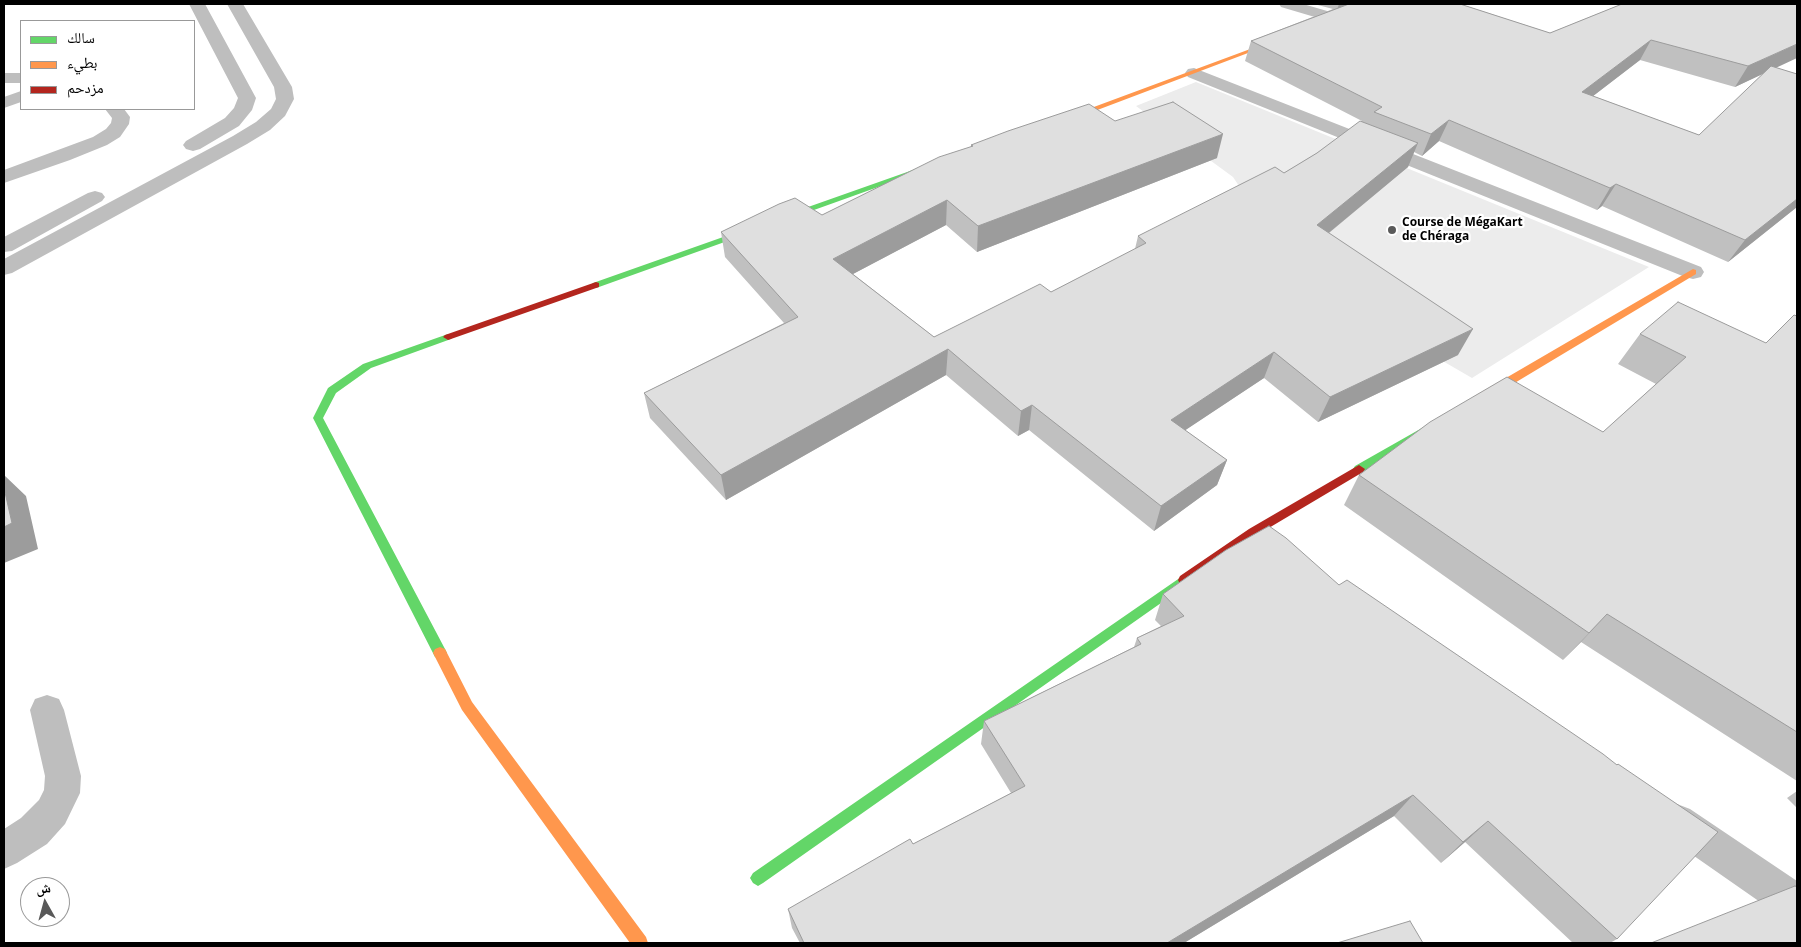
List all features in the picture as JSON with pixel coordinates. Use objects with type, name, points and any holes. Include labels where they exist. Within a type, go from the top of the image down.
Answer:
[{"type":"street","points":[[178,152],[232,122],[243,110],[247,98],[197,4]]},
{"type":"street","points":[[4,268],[240,140],[263,126],[278,112],[285,99],[283,87],[235,4]]},
{"type":"street","points":[[1287,4],[1339,17]]},
{"type":"street","points":[[1317,25],[1339,17]]},
{"type":"street","points":[[1053,123],[1291,36]]},
{"type":"street","points":[[1194,73],[1693,272]]},
{"type":"street","points":[[4,78],[20,78]]},
{"type":"street","points":[[4,102],[20,96]]},
{"type":"street","points":[[4,177],[100,141],[113,133],[120,124],[121,117],[115,110]]},
{"type":"street","points":[[640,943],[467,706],[318,418],[332,391],[367,366],[940,163]]},
{"type":"street","points":[[4,246],[108,190]]},
{"type":"street","points":[[1465,407],[1693,272]]},
{"type":"street","points":[[758,878],[1266,541],[1439,422]]},
{"type":"street","points":[[4,850],[34,831],[52,812],[62,793],[63,776],[47,710]]},
{"type":"street","points":[[1649,803],[1797,904]]},
{"type":"shaded area","name":"Course de MégaKart de Chéraga","points":[[1196,82],[1649,267],[1472,378],[1227,236],[1245,195],[1233,177],[1136,106]]},
{"type":"building","points":[[1349,4],[1460,4],[1550,33],[1622,4],[1797,4],[1797,44],[1748,66],[1651,40],[1582,92],[1699,135],[1771,66],[1797,74],[1797,199],[1745,240],[1616,184],[1610,188],[1449,120],[1431,134],[1374,112],[1382,107],[1251,41]]},
{"type":"building","points":[[1173,102],[1223,134],[978,226],[947,200],[833,259],[934,337],[1040,284],[1051,292],[1146,243],[1138,236],[1275,167],[1284,173],[1317,153],[1360,121],[1418,143],[1317,225],[1473,329],[1330,397],[1274,352],[1171,420],[1227,460],[1161,506],[1032,405],[1021,411],[948,349],[721,475],[644,393],[798,317],[721,232],[795,198],[822,215],[939,157],[973,146],[971,145],[1008,131],[1089,104],[1115,121]]},
{"type":"building","points":[[1678,302],[1766,343],[1794,315],[1797,316],[1797,732],[1607,614],[1589,633],[1359,475],[1430,422],[1507,377],[1603,432],[1686,357],[1640,334]]},
{"type":"building","points":[[4,488],[12,523],[4,527]]},
{"type":"building","points":[[1269,526],[1286,538],[1339,585],[1347,580],[1718,832],[1617,939],[1488,821],[1463,842],[1413,795],[1167,943],[804,943],[788,909],[910,839],[913,844],[1025,786],[984,721],[1141,644],[1137,638],[1184,616],[1163,594],[1226,550]]},
{"type":"building","points":[[1795,886],[1797,887],[1797,943],[1651,943]]},
{"type":"building","points":[[1410,921],[1423,943],[1337,943]]},
{"type":"traffic: fast","points":[[596,285],[930,167]]},
{"type":"traffic: fast","points":[[440,653],[318,418],[332,391],[367,366],[448,337]]},
{"type":"traffic: fast","points":[[1359,469],[1429,428]]},
{"type":"traffic: fast","points":[[758,878],[1184,580]]},
{"type":"traffic: slow","points":[[1060,121],[1282,39]]},
{"type":"traffic: slow","points":[[1479,399],[1693,272]]},
{"type":"traffic: slow","points":[[440,653],[467,706],[640,943]]},
{"type":"traffic: jam","points":[[448,337],[596,285]]},
{"type":"traffic: jam","points":[[1184,580],[1253,532],[1359,469]]},
{"type":"place","name":"Course de MégaKart de Chéraga","points":[[1392,230]]}]
